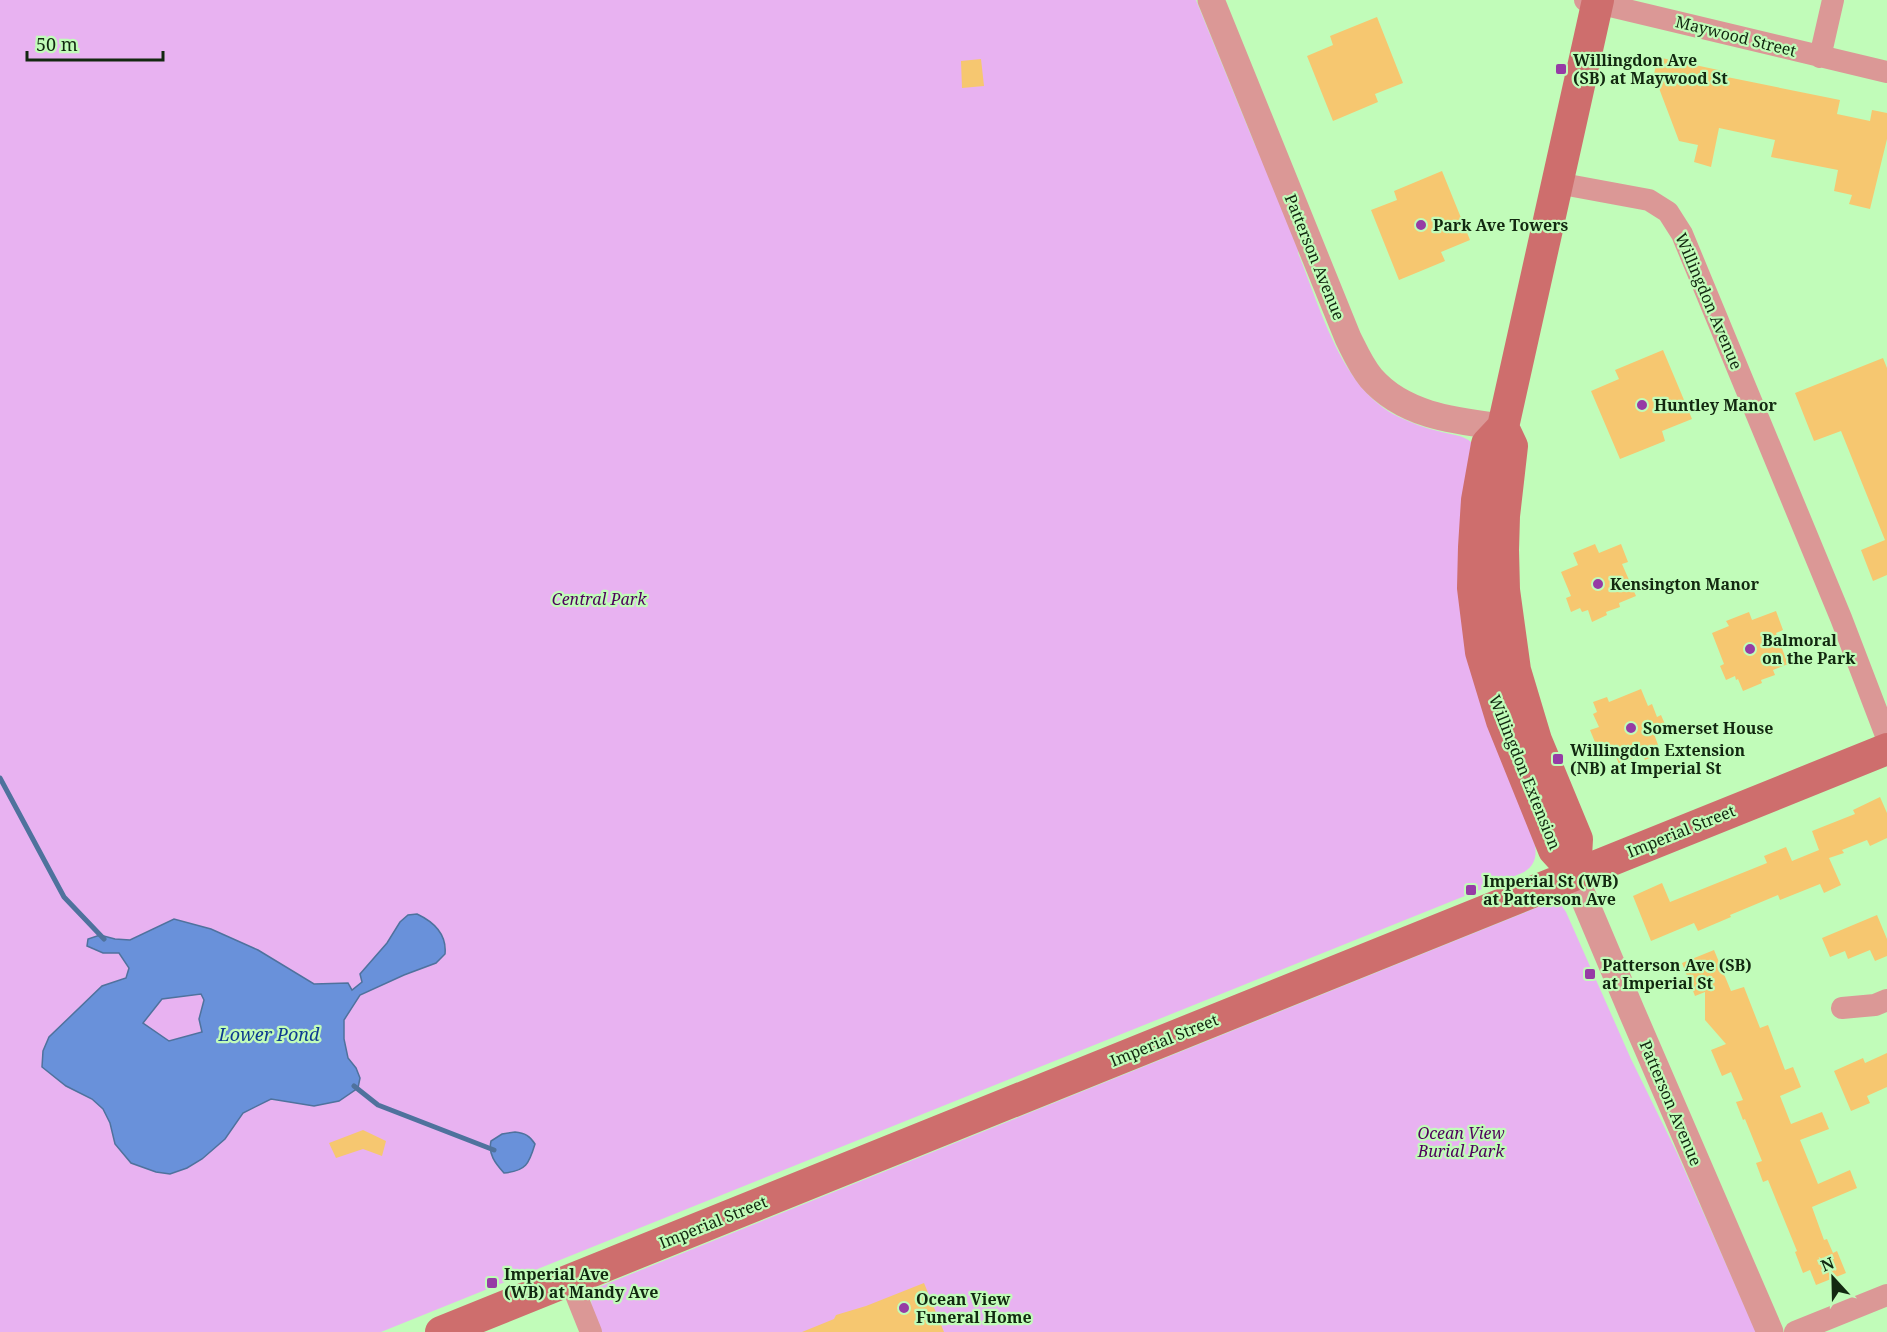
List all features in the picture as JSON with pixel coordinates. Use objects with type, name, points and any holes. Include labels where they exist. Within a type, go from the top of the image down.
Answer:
[{"type":"main road","points":[[1557,183],[1594,1]]},
{"type":"main road","name":"Willingdon Extension","points":[[1557,183],[1503,426],[1512,446],[1504,516],[1504,590],[1515,670],[1536,740],[1577,839],[1575,873]]},
{"type":"main road","name":"Imperial Street","points":[[441,1332],[1887,749]]},
{"type":"street","name":"Patterson Avenue","points":[[1211,0],[1343,327],[1359,361],[1372,378],[1390,395],[1421,412],[1467,422],[1503,426]]},
{"type":"street","points":[[1820,57],[1833,0]]},
{"type":"street","name":"Maywood Street","points":[[1594,1],[1887,72]]},
{"type":"street","name":"Willingdon Avenue","points":[[1557,183],[1649,200],[1668,212],[1682,234],[1842,618],[1887,738]]},
{"type":"street","name":"Patterson Avenue","points":[[1575,873],[1626,999],[1770,1332]]},
{"type":"street","points":[[1842,1008],[1875,1005],[1887,1000]]},
{"type":"street","points":[[570,1280],[591,1332]]},
{"type":"street","points":[[1795,1332],[1887,1295]]},
{"type":"green space","name":"Central Park","points":[[0,0],[1196,0],[1255,145],[1262,151],[1300,244],[1298,253],[1325,322],[1348,368],[1379,404],[1399,417],[1428,428],[1460,436],[1472,443],[1478,690],[1535,845],[1536,854],[1532,865],[1522,873],[381,1332],[0,1332]]},
{"type":"green space","name":"Ocean View Burial Park","points":[[1555,903],[1561,905],[1566,912],[1631,1059],[1677,1153],[1756,1332],[602,1332],[594,1314],[592,1297],[599,1287],[1543,905]]},
{"type":"water","name":"Lower Pond","points":[[417,914],[434,925],[444,940],[445,954],[436,963],[360,995],[344,1020],[344,1039],[348,1058],[360,1078],[358,1088],[339,1101],[314,1106],[271,1099],[243,1113],[225,1139],[202,1159],[187,1168],[170,1174],[156,1172],[131,1163],[115,1144],[110,1123],[103,1109],[92,1099],[66,1086],[42,1067],[43,1051],[49,1037],[102,986],[126,978],[129,968],[119,953],[103,953],[87,946],[88,939],[100,935],[130,940],[174,919],[211,929],[258,950],[314,984],[348,983],[352,990],[362,982],[360,974],[408,915]],"holes":[[[201,994],[204,1000],[199,1019],[202,1032],[169,1041],[143,1023],[162,999]]]},
{"type":"water","points":[[515,1132],[527,1135],[535,1144],[526,1165],[504,1173],[493,1158],[490,1150],[491,1141],[502,1134]]},
{"type":"building","points":[[1377,17],[1403,83],[1375,94],[1378,102],[1333,121],[1307,56],[1333,45],[1330,36]]},
{"type":"building","points":[[1657,57],[1728,72],[1727,77],[1840,100],[1837,114],[1870,121],[1872,110],[1887,113],[1887,139],[1870,209],[1849,204],[1852,195],[1834,191],[1838,170],[1771,157],[1775,140],[1719,128],[1711,167],[1694,162],[1698,145],[1679,141],[1654,75]]},
{"type":"building","points":[[981,59],[984,86],[962,88],[961,61]]},
{"type":"building","name":"Park Ave Towers","points":[[1442,171],[1470,240],[1441,252],[1445,261],[1399,280],[1371,210],[1397,200],[1394,191]]},
{"type":"building","name":"Huntley Manor","points":[[1663,350],[1692,419],[1662,431],[1665,441],[1620,459],[1591,391],[1619,379],[1615,370]]},
{"type":"building","points":[[1883,358],[1887,368],[1887,575],[1873,581],[1861,550],[1885,540],[1841,431],[1814,441],[1795,393]]},
{"type":"building","name":"Kensington Manor","points":[[1595,544],[1599,553],[1621,544],[1628,562],[1622,564],[1636,596],[1619,603],[1620,607],[1606,612],[1607,615],[1592,622],[1588,610],[1582,612],[1580,608],[1571,612],[1566,598],[1571,596],[1561,572],[1578,565],[1573,553]]},
{"type":"building","name":"Balmoral on the Park","points":[[1776,611],[1783,630],[1776,633],[1788,664],[1773,670],[1775,675],[1761,680],[1762,683],[1743,691],[1735,676],[1726,680],[1720,666],[1724,664],[1712,633],[1729,626],[1726,621],[1749,612],[1752,620]]},
{"type":"building","name":"Somerset House","points":[[1641,689],[1648,706],[1652,704],[1657,717],[1661,715],[1667,729],[1654,734],[1661,753],[1645,760],[1642,754],[1619,764],[1612,747],[1599,752],[1590,730],[1599,727],[1593,714],[1597,712],[1593,702],[1607,697],[1609,702]]},
{"type":"building","points":[[1880,797],[1887,813],[1887,838],[1870,846],[1867,840],[1842,850],[1844,853],[1829,858],[1841,885],[1824,893],[1820,884],[1780,900],[1778,895],[1698,931],[1694,923],[1651,941],[1633,896],[1662,883],[1670,902],[1767,863],[1764,856],[1786,847],[1792,861],[1819,850],[1812,831],[1855,814],[1853,810]]},
{"type":"building","points":[[1877,915],[1887,939],[1887,956],[1875,961],[1870,950],[1848,959],[1845,951],[1830,957],[1822,938]]},
{"type":"building","points":[[1714,950],[1731,991],[1744,987],[1760,1028],[1768,1025],[1785,1070],[1793,1067],[1801,1087],[1780,1096],[1791,1124],[1822,1112],[1829,1129],[1800,1140],[1818,1184],[1850,1170],[1857,1188],[1812,1207],[1824,1240],[1827,1239],[1833,1253],[1837,1251],[1846,1273],[1816,1285],[1810,1270],[1803,1273],[1795,1252],[1797,1251],[1768,1180],[1763,1182],[1756,1163],[1762,1161],[1736,1102],[1743,1100],[1731,1072],[1722,1076],[1711,1050],[1726,1044],[1705,1020],[1705,992],[1695,996],[1682,963]]},
{"type":"building","points":[[1887,1053],[1887,1087],[1867,1096],[1870,1103],[1851,1111],[1834,1071],[1863,1058],[1865,1063]]},
{"type":"building","points":[[363,1130],[386,1141],[382,1156],[363,1149],[336,1158],[329,1143]]},
{"type":"building","name":"Ocean View Funeral Home","points":[[924,1283],[944,1332],[802,1332],[834,1319],[836,1315]]},
{"type":"waterway","points":[[0,778],[64,897],[104,939]]},
{"type":"waterway","points":[[354,1086],[378,1105],[494,1150]]},
{"type":"place","name":"Willingdon Ave (SB) at Maywood St","points":[[1561,69]]},
{"type":"place","name":"Park Ave Towers","points":[[1421,225]]},
{"type":"place","name":"Huntley Manor","points":[[1642,405]]},
{"type":"place","name":"Kensington Manor","points":[[1598,584]]},
{"type":"place","name":"Balmoral on the Park","points":[[1750,649]]},
{"type":"place","name":"Somerset House","points":[[1631,728]]},
{"type":"place","name":"Willingdon Extension (NB) at Imperial St","points":[[1558,759]]},
{"type":"place","name":"Imperial St (WB) at Patterson Ave","points":[[1471,890]]},
{"type":"place","name":"Patterson Ave (SB) at Imperial St","points":[[1590,974]]},
{"type":"place","name":"Imperial Ave (WB) at Mandy Ave","points":[[492,1283]]},
{"type":"place","name":"Ocean View Funeral Home","points":[[904,1308]]}]
